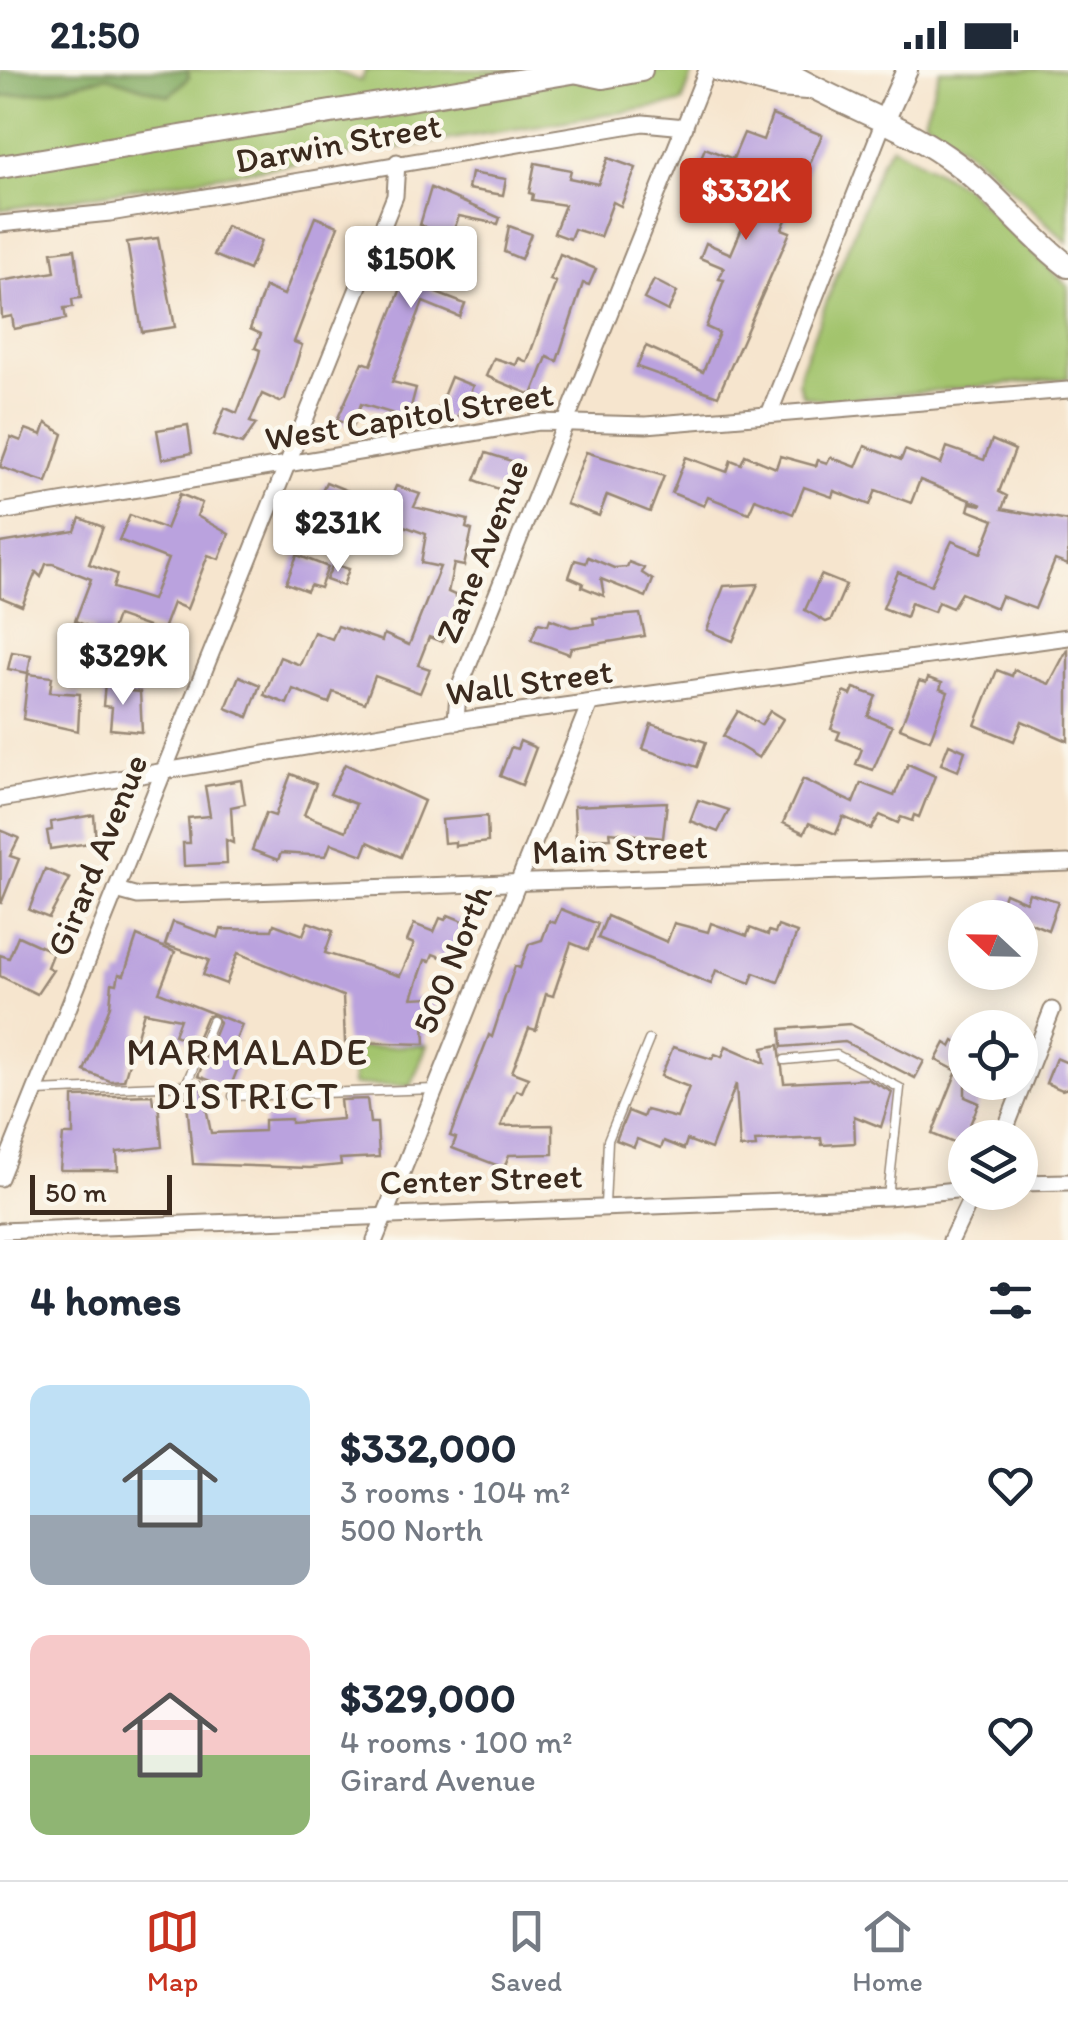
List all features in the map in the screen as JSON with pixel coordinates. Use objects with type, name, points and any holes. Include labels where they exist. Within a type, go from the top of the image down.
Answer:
[{"type":"main road","points":[[0,167],[582,71],[602,77],[640,70]]},
{"type":"main road","points":[[719,70],[778,86],[807,88]]},
{"type":"main road","points":[[782,70],[807,88],[884,121],[966,170],[1068,266]]},
{"type":"street","name":"Zane Avenue","points":[[456,722],[458,692],[707,70]]},
{"type":"street","points":[[770,412],[907,70]]},
{"type":"street","name":"Darwin Street","points":[[0,224],[110,213],[643,123],[685,126]]},
{"type":"street","name":"Girard Avenue","points":[[0,1178],[395,196],[396,162]]},
{"type":"street","name":"West Capitol Street","points":[[0,512],[539,422],[646,425],[770,412],[818,414],[1068,390]]},
{"type":"street","name":"Wall Street","points":[[0,799],[456,722],[1068,637]]},
{"type":"street","name":"500 North","points":[[375,1240],[590,703]]},
{"type":"street","name":"Main Street","points":[[116,890],[138,896],[1068,863]]},
{"type":"street","points":[[1009,1120],[1052,1010]]},
{"type":"street","points":[[1038,1183],[1068,1182]]},
{"type":"street","name":"Center Street","points":[[0,1231],[948,1192]]},
{"type":"street","points":[[952,1240],[966,1210]]},
{"type":"lane","points":[[36,1091],[186,1085],[212,1021]]},
{"type":"lane","points":[[605,1205],[608,1140],[649,1040]]},
{"type":"lane","points":[[784,1060],[837,1055],[900,1088],[888,1197]]},
{"type":"lane","points":[[233,1096],[435,1089]]},
{"type":"green space","points":[[0,70],[187,70],[189,77],[169,96],[107,76],[47,91],[0,97]]},
{"type":"green space","points":[[187,70],[332,70],[361,81],[366,70],[694,70],[682,103],[0,210],[0,97],[47,91],[107,76],[169,96],[189,77]]},
{"type":"green space","points":[[940,70],[1068,70],[1068,243],[986,165],[924,119]]},
{"type":"green space","points":[[892,146],[965,187],[1068,286],[1068,378],[830,401],[803,396],[798,383],[801,368],[881,161]]},
{"type":"green space","points":[[427,1045],[411,1086],[353,1085],[352,1048]]},
{"type":"building","points":[[772,115],[822,135],[782,229],[790,232],[718,396],[637,367],[646,346],[703,372],[719,333],[706,327],[724,280],[719,279],[724,268],[700,258],[706,243],[731,254],[757,193],[696,170],[705,148],[733,159],[744,133],[763,140]]},
{"type":"building","points":[[608,158],[636,168],[621,206],[613,202],[600,237],[574,229],[570,239],[554,233],[565,205],[532,200],[533,194],[529,193],[535,163],[571,170],[569,178],[598,184]]},
{"type":"building","points":[[471,173],[506,179],[503,195],[468,189]]},
{"type":"building","points":[[431,188],[500,218],[498,224],[459,216],[431,291],[465,304],[460,317],[423,302],[392,382],[416,388],[408,418],[361,404],[353,426],[337,420],[363,362],[371,365],[425,227],[420,225]]},
{"type":"building","points":[[315,217],[338,226],[294,342],[302,345],[285,399],[280,402],[262,394],[250,422],[256,424],[242,444],[214,435],[225,408],[237,413],[257,362],[260,350],[255,348],[261,334],[250,329],[265,287],[284,295]]},
{"type":"building","points":[[226,226],[261,241],[249,270],[214,255]]},
{"type":"building","points":[[509,226],[531,234],[521,259],[504,252]]},
{"type":"building","points":[[158,238],[175,327],[142,332],[127,242]]},
{"type":"building","points":[[75,249],[81,298],[72,299],[73,307],[64,308],[66,319],[14,329],[12,316],[2,318],[0,281],[55,272],[52,252]]},
{"type":"building","points":[[560,254],[596,269],[589,285],[583,283],[557,361],[547,357],[532,395],[486,376],[494,358],[516,365],[519,358],[527,362],[556,282],[550,280]]},
{"type":"building","points":[[654,280],[677,292],[668,311],[644,299]]},
{"type":"building","points":[[451,377],[473,386],[455,421],[436,414]]},
{"type":"building","points":[[46,423],[63,434],[47,483],[0,467],[11,437],[21,441],[26,429],[42,435]]},
{"type":"building","points":[[188,425],[192,453],[162,459],[157,430]]},
{"type":"building","points":[[992,440],[1015,450],[999,492],[1007,496],[1002,509],[1068,521],[1068,565],[1055,560],[1035,609],[1001,596],[996,608],[961,593],[952,608],[938,602],[934,612],[911,603],[906,617],[883,608],[898,572],[931,585],[952,541],[981,553],[994,520],[968,510],[970,503],[982,505],[920,480],[911,503],[876,490],[870,505],[834,491],[832,497],[804,487],[793,514],[755,499],[749,513],[708,497],[704,506],[672,493],[686,457],[727,472],[731,460],[741,464],[745,455],[776,468],[780,456],[816,466],[818,460],[827,463],[830,457],[856,467],[865,446],[901,460],[905,450],[941,464],[947,447],[984,460]]},
{"type":"building","points":[[586,452],[664,476],[650,512],[607,495],[599,516],[566,504]]},
{"type":"building","points":[[486,453],[518,463],[506,492],[475,480]]},
{"type":"building","points":[[326,482],[348,491],[340,511],[349,515],[344,527],[303,531]]},
{"type":"building","points":[[396,486],[420,494],[414,507],[468,520],[466,528],[472,530],[464,566],[454,564],[448,592],[457,596],[442,642],[429,637],[418,665],[430,669],[420,693],[375,676],[365,703],[333,692],[329,703],[293,689],[287,704],[264,695],[280,657],[300,665],[314,632],[332,639],[338,626],[382,641],[384,634],[409,645],[440,567],[421,563],[426,534],[396,523],[399,516],[386,511]]},
{"type":"building","points":[[180,494],[202,503],[197,516],[229,534],[219,559],[208,555],[187,609],[173,603],[162,632],[117,616],[102,657],[86,651],[94,629],[75,621],[91,579],[53,564],[46,564],[41,577],[36,572],[22,606],[0,597],[0,543],[75,531],[80,518],[103,527],[89,564],[117,574],[113,588],[152,600],[168,559],[119,540],[130,515],[166,529]]},
{"type":"building","points":[[297,555],[328,567],[320,588],[310,585],[307,591],[286,583]]},
{"type":"building","points":[[588,557],[614,568],[627,567],[629,562],[644,568],[642,573],[653,580],[646,597],[601,579],[604,596],[582,587],[583,583],[569,577],[575,560],[586,563]]},
{"type":"building","points":[[333,564],[349,569],[343,586],[326,580]]},
{"type":"building","points":[[821,575],[846,585],[831,620],[826,622],[805,610]]},
{"type":"building","points":[[758,584],[733,641],[707,630],[724,586]]},
{"type":"building","points":[[640,614],[645,636],[571,648],[569,654],[531,640],[538,623],[548,625],[550,619],[571,627],[594,624],[593,618]]},
{"type":"building","points":[[1068,648],[1068,741],[1022,721],[1014,741],[975,725],[997,670],[1012,676],[1014,670],[1049,684]]},
{"type":"building","points":[[12,652],[31,655],[28,673],[8,669]]},
{"type":"building","points":[[28,674],[52,677],[50,692],[80,694],[78,731],[23,719]]},
{"type":"building","points":[[239,676],[260,685],[248,717],[226,708]]},
{"type":"building","points":[[928,678],[942,683],[940,689],[948,692],[930,740],[900,728],[919,681],[926,683]]},
{"type":"building","points":[[105,682],[120,683],[120,690],[140,692],[142,732],[110,729],[112,707],[103,706]]},
{"type":"building","points":[[854,688],[876,696],[868,716],[892,726],[873,770],[856,764],[862,749],[837,739],[840,732],[831,729],[844,692],[851,695]]},
{"type":"building","points":[[738,711],[761,725],[770,711],[783,719],[759,758],[723,736]]},
{"type":"building","points":[[651,724],[706,742],[697,767],[643,749]]},
{"type":"building","points":[[520,741],[536,748],[522,785],[500,776],[511,747],[517,749]]},
{"type":"building","points":[[949,744],[965,751],[958,771],[941,764]]},
{"type":"building","points":[[345,764],[424,801],[401,857],[368,842],[363,855],[331,843],[326,856],[281,853],[278,860],[252,850],[266,813],[275,816],[291,774],[316,784],[304,815],[346,831],[356,804],[330,794]]},
{"type":"building","points":[[908,764],[935,776],[919,817],[914,815],[912,821],[901,817],[898,823],[880,815],[871,829],[843,817],[836,834],[809,823],[804,833],[783,823],[803,779],[853,803],[861,783],[894,796]]},
{"type":"building","points":[[241,780],[245,804],[231,807],[233,843],[226,840],[227,864],[184,866],[183,843],[190,843],[188,818],[210,816],[205,786]]},
{"type":"building","points":[[698,800],[729,810],[718,832],[690,821]]},
{"type":"building","points":[[667,802],[663,838],[610,832],[611,838],[576,839],[574,806]]},
{"type":"building","points":[[94,815],[96,842],[50,849],[47,831],[52,830],[51,822]]},
{"type":"building","points":[[487,816],[488,842],[455,846],[455,842],[444,843],[442,820]]},
{"type":"building","points":[[0,830],[19,838],[10,856],[19,859],[1,904]]},
{"type":"building","points":[[45,869],[70,879],[49,918],[29,910]]},
{"type":"building","points":[[1005,893],[1021,900],[1003,900]]},
{"type":"building","points":[[1029,893],[1058,901],[1048,930],[1038,926],[1038,900],[1027,900]]},
{"type":"building","points":[[561,909],[598,924],[588,950],[571,943],[553,996],[546,994],[536,1030],[529,1028],[512,1072],[528,1078],[522,1092],[516,1090],[501,1126],[553,1125],[553,1154],[509,1155],[504,1168],[452,1148],[456,1138],[450,1136],[489,1035],[492,1037],[515,966],[520,968],[529,944],[542,940],[549,921],[555,923]]},
{"type":"building","points":[[448,915],[468,923],[456,953],[450,950],[446,959],[433,954],[430,961],[425,960],[412,998],[432,997],[434,1021],[424,1021],[425,1044],[345,1042],[343,996],[238,953],[226,984],[203,975],[209,960],[165,945],[173,922],[218,938],[221,929],[272,930],[274,924],[303,935],[308,922],[333,931],[325,953],[400,976],[414,944],[407,941],[414,924],[434,932],[440,918],[445,920]]},
{"type":"building","points":[[607,916],[667,942],[674,923],[708,932],[711,923],[747,936],[750,928],[768,935],[769,931],[775,933],[778,926],[797,933],[778,982],[754,973],[750,983],[716,970],[711,984],[598,938]]},
{"type":"building","points":[[18,936],[53,952],[47,967],[53,970],[37,994],[0,976],[0,955],[9,958]]},
{"type":"building","points":[[137,936],[175,952],[159,992],[242,1025],[228,1059],[240,1063],[230,1088],[198,1076],[219,1023],[214,1014],[206,1017],[195,1043],[174,1035],[180,1019],[144,1012],[124,1080],[110,1081],[84,1071],[110,1006],[112,983],[117,984],[119,974],[124,975]]},
{"type":"building","points":[[850,1024],[924,1061],[915,1078],[845,1042],[782,1047],[781,1029]]},
{"type":"building","points":[[945,1043],[948,1045],[948,1066],[936,1060]]},
{"type":"building","points":[[779,1045],[784,1083],[867,1079],[892,1092],[881,1127],[854,1116],[855,1143],[822,1145],[821,1138],[755,1141],[756,1147],[740,1148],[736,1084],[711,1149],[687,1140],[684,1149],[664,1141],[661,1148],[637,1139],[634,1147],[616,1140],[628,1111],[643,1117],[646,1110],[677,1118],[689,1087],[661,1076],[673,1047],[712,1059],[715,1054],[722,1057],[726,1046],[765,1063],[763,1048]]},
{"type":"building","points":[[1056,1058],[1068,1063],[1068,1088],[1062,1090],[1046,1083]]},
{"type":"building","points":[[201,1081],[211,1133],[264,1131],[264,1120],[291,1119],[291,1123],[342,1119],[340,1100],[367,1099],[370,1123],[377,1123],[379,1157],[340,1159],[341,1165],[310,1168],[193,1164],[186,1092]]},
{"type":"building","points":[[948,1094],[948,1100],[979,1103],[972,1120],[948,1120],[948,1141],[932,1134]]},
{"type":"building","points":[[152,1095],[153,1103],[158,1102],[162,1147],[117,1152],[118,1170],[60,1170],[63,1135],[73,1135],[73,1097]]},
{"type":"district","name":"MARMALADE DISTRICT","points":[[248,1074]]}]
